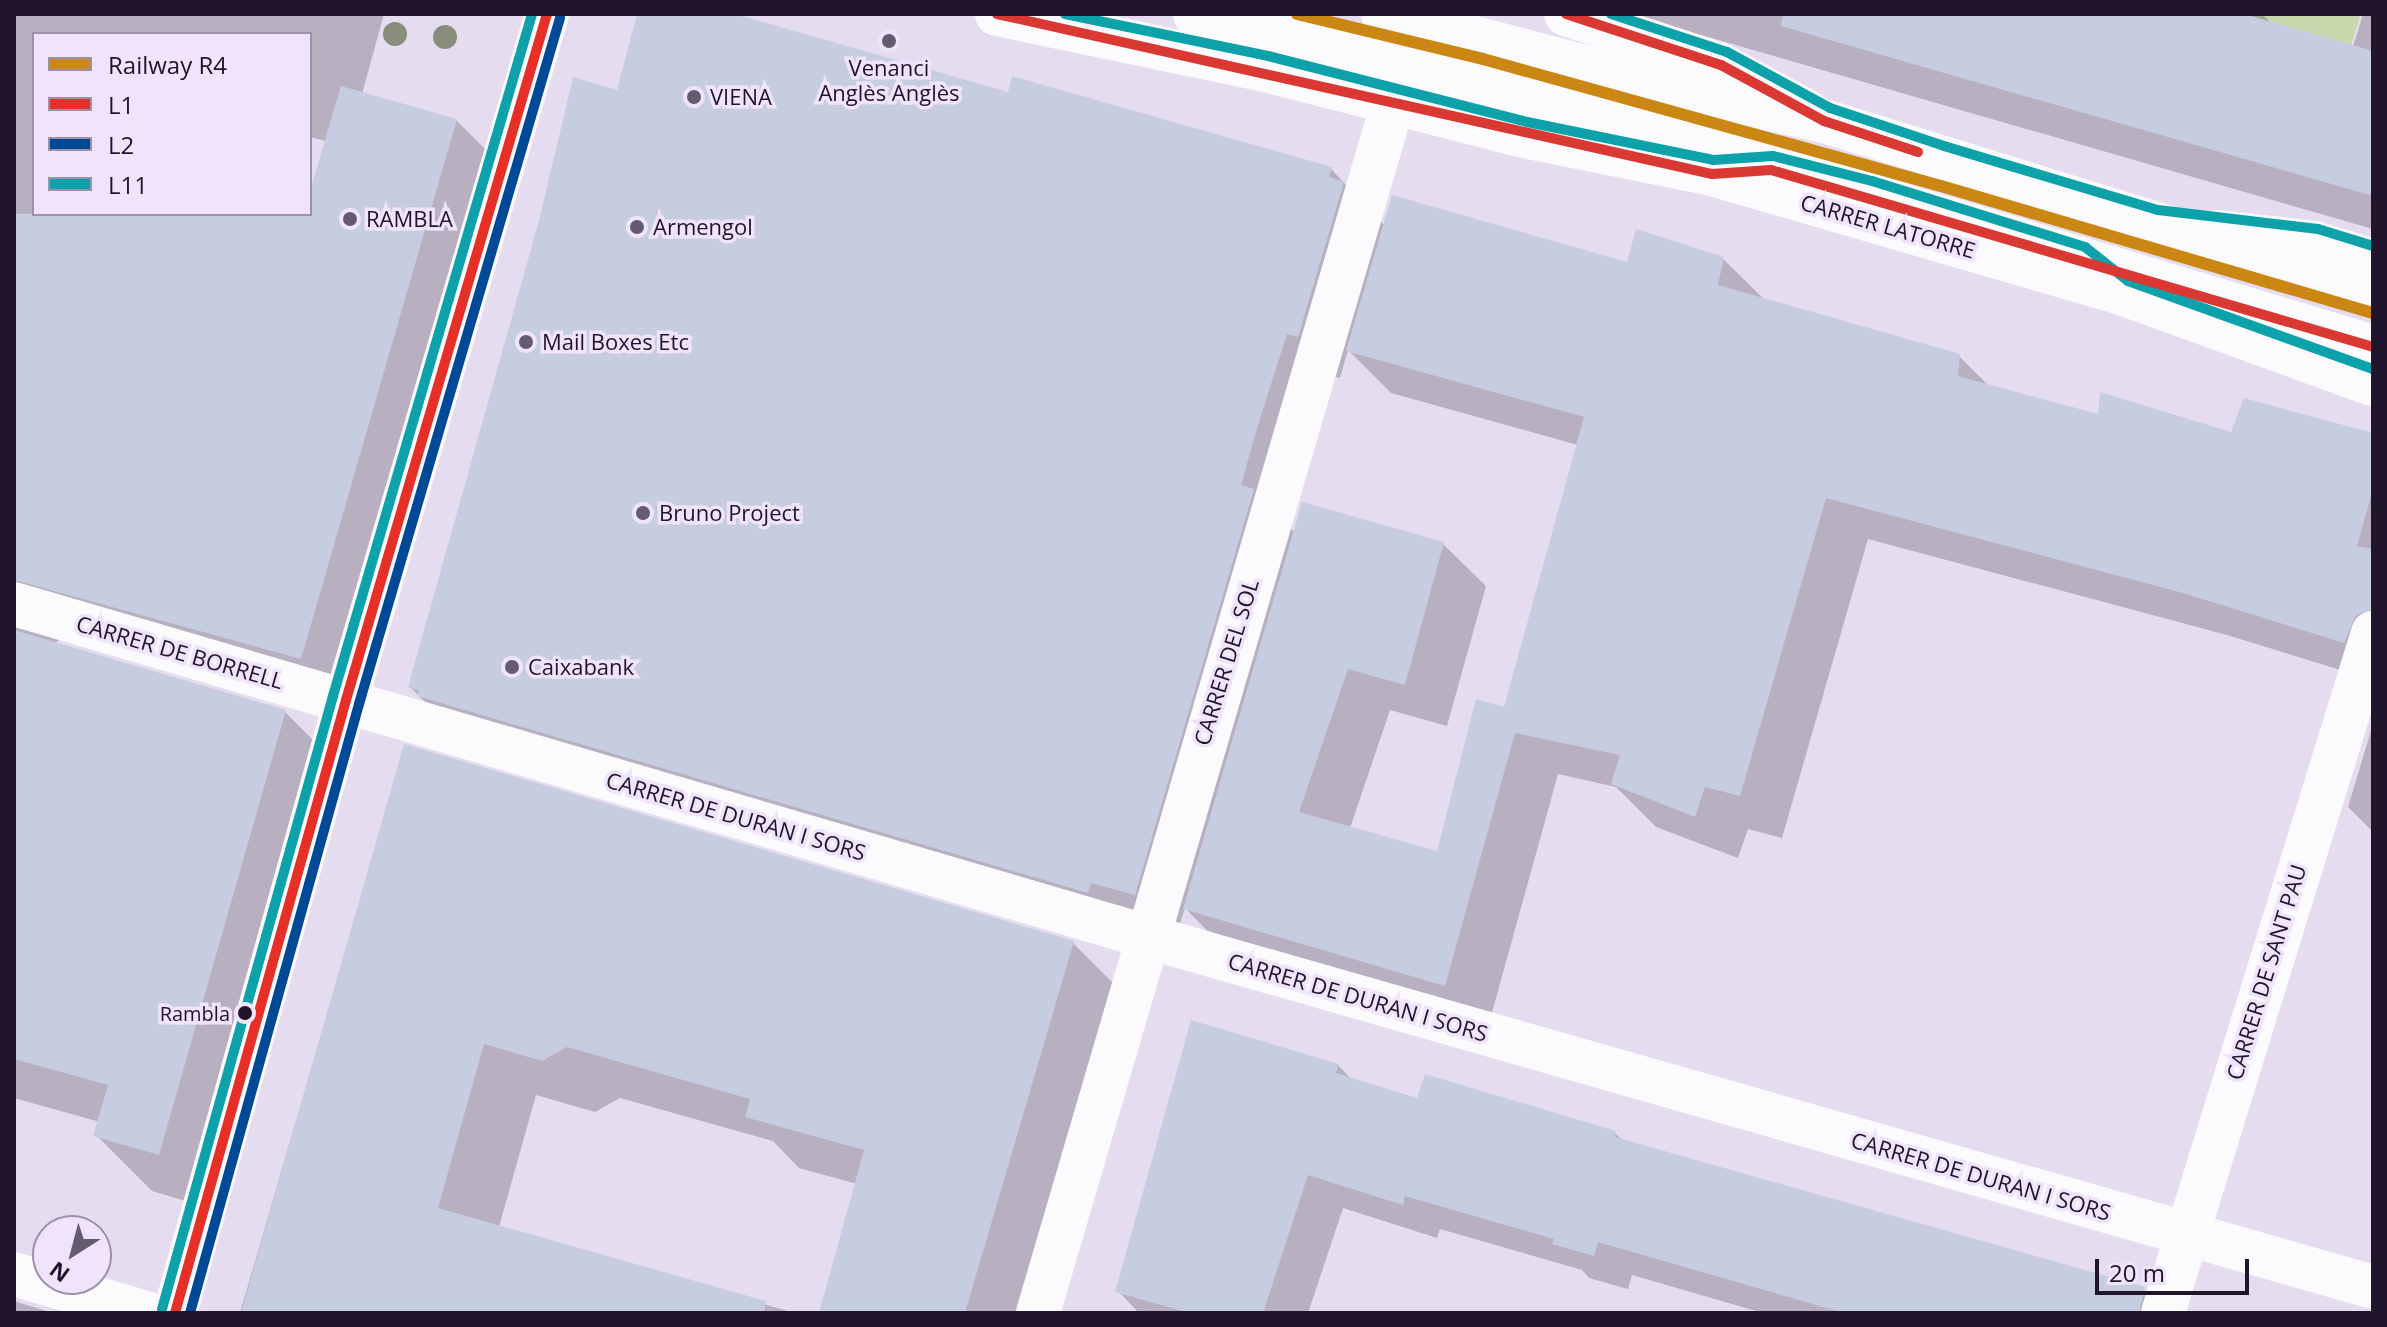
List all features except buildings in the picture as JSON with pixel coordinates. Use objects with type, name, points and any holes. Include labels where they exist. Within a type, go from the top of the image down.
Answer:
[{"type":"street","points":[[175,1313],[346,700],[547,14]]},
{"type":"street","points":[[997,14],[1265,70],[1398,84],[1771,170],[2373,347]]},
{"type":"street","points":[[1195,14],[1398,84],[1712,174],[1771,170]]},
{"type":"street","points":[[1566,14],[1721,65],[1824,121]]},
{"type":"street","points":[[1408,17],[1824,121],[2373,291]]},
{"type":"street","name":"CARRER DEL SOL","points":[[1038,1313],[1145,936],[1398,84],[1408,17]]},
{"type":"street","points":[[1782,97],[2262,237]]},
{"type":"street","name":"CARRER LATORRE","points":[[1712,174],[2121,293],[2373,384]]},
{"type":"street","points":[[2155,224],[2315,243],[2373,261]]},
{"type":"street","name":"CARRER LATORRE","points":[[2080,260],[2121,293]]},
{"type":"street","name":"CARRER DE BORRELL","points":[[14,604],[346,700]]},
{"type":"street","name":"CARRER DE SANT PAU","points":[[2163,1313],[2373,633]]},
{"type":"street","name":"CARRER DE DURAN I SORS","points":[[346,700],[1145,936],[2373,1287]]},
{"type":"street","points":[[14,1274],[146,1313]]},
{"type":"green space","points":[[2244,14],[2361,14],[2351,45]]},
{"type":"rail line","name":"R4","points":[[1297,14],[1483,59],[1941,186],[2373,313]]},
{"type":"transit line","name":"L11","points":[[162,1309],[333,696],[532,14]]},
{"type":"transit line","name":"L1","points":[[175,1313],[346,700],[547,14]]},
{"type":"transit line","points":[[997,14],[1712,174],[1771,170],[2373,347]]},
{"type":"transit line","name":"L11","points":[[1065,14],[1268,56],[1527,122],[1713,160],[1773,156],[1872,181],[2085,247],[2128,281],[2373,369]]},
{"type":"transit line","points":[[1566,14],[1721,65],[1824,121],[1918,152]]},
{"type":"transit line","name":"L11","points":[[1611,14],[1727,52],[1830,108],[1944,146],[2158,210],[2318,229],[2373,246]]},
{"type":"transit line","name":"L2","points":[[190,1313],[359,704],[560,18]]},
{"type":"place","name":"Venanci Anglès Anglès","points":[[889,41]]},
{"type":"place","name":"VIENA","points":[[694,97]]},
{"type":"place","name":"RAMBLA","points":[[350,219]]},
{"type":"place","name":"Armengol","points":[[637,227]]},
{"type":"place","name":"Mail Boxes Etc","points":[[526,342]]},
{"type":"place","name":"Bruno Project","points":[[643,513]]},
{"type":"place","name":"Caixabank","points":[[512,667]]},
{"type":"place","name":"Rambla","points":[[245,1013]]}]
